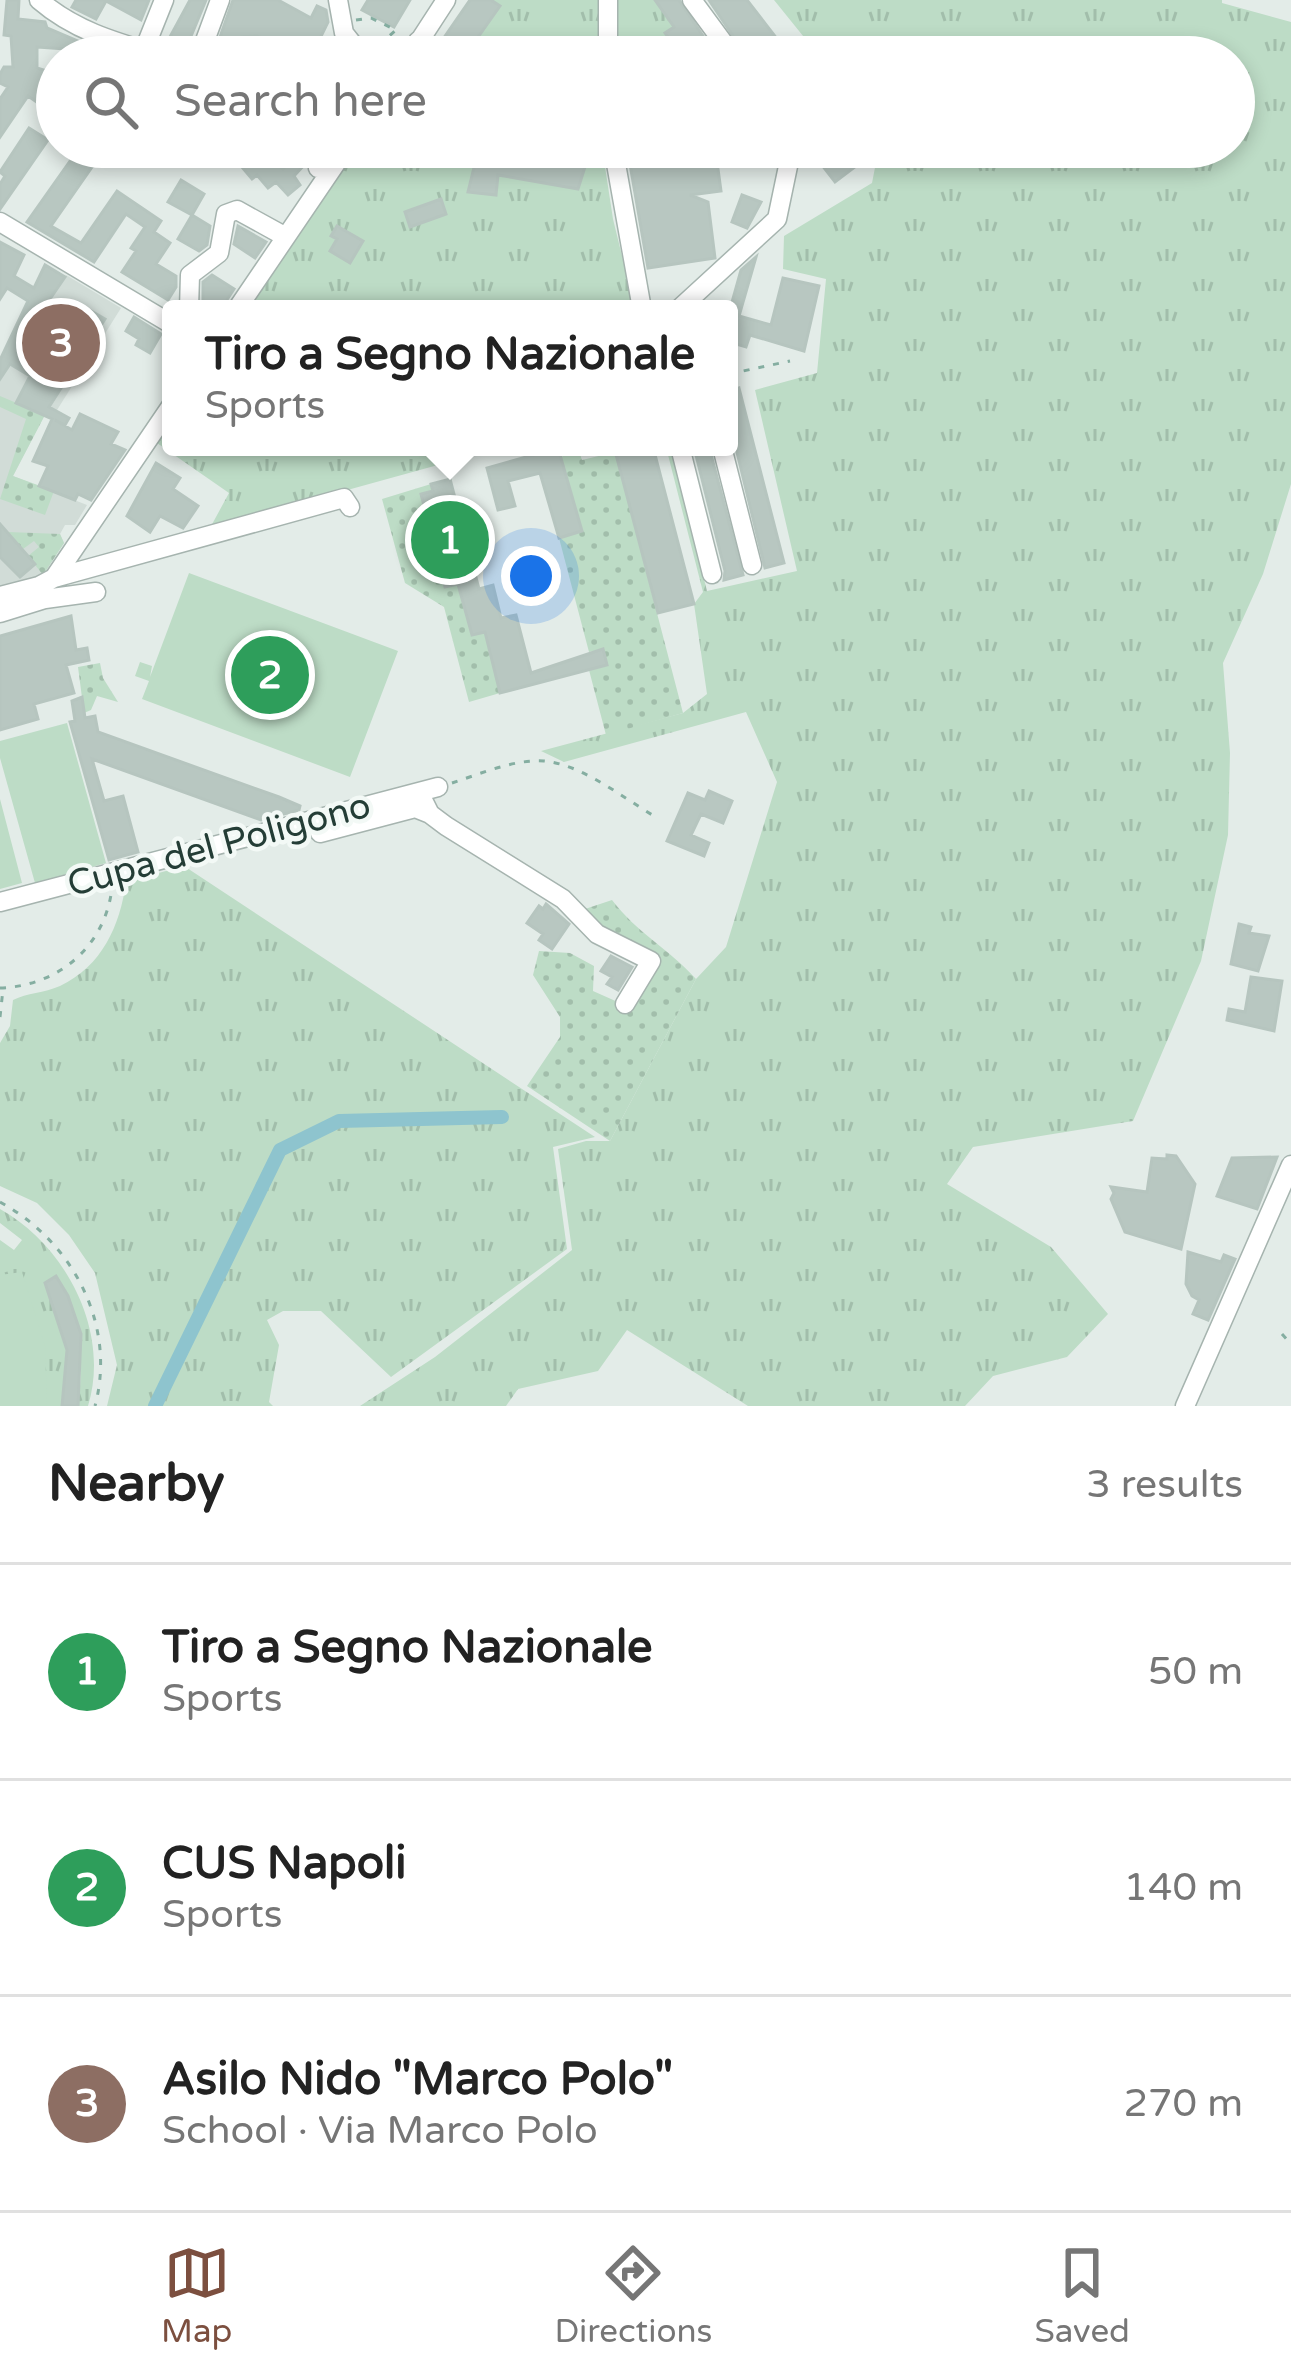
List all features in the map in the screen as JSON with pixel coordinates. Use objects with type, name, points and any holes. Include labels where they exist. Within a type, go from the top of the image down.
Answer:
[{"type":"street","points":[[39,0],[64,22],[104,36]]},
{"type":"street","points":[[150,36],[164,0]]},
{"type":"street","points":[[207,36],[220,0]]},
{"type":"street","points":[[338,0],[347,36]]},
{"type":"street","points":[[422,36],[446,0]]},
{"type":"street","points":[[608,0],[608,36]]},
{"type":"street","points":[[692,0],[719,36]]},
{"type":"street","points":[[244,300],[333,168]]},
{"type":"street","points":[[617,168],[641,300]]},
{"type":"street","points":[[688,300],[777,219],[788,168]]},
{"type":"street","points":[[189,300],[190,275],[219,254],[226,214],[237,210],[286,237]]},
{"type":"street","points":[[0,222],[162,319]]},
{"type":"street","points":[[54,578],[162,419]]},
{"type":"street","points":[[682,456],[712,574]]},
{"type":"street","points":[[724,456],[752,566]]},
{"type":"street","points":[[0,596],[347,503]]},
{"type":"street","points":[[0,613],[45,599],[96,592]]},
{"type":"street","points":[[429,790],[430,814]]},
{"type":"street","name":"Cupa del Poligono","points":[[0,902],[429,790]]},
{"type":"street","points":[[320,833],[415,808],[430,814],[562,899],[597,934],[651,961],[625,1004]]},
{"type":"street","points":[[1185,1406],[1291,1165]]},
{"type":"path","points":[[342,22],[371,18],[396,29],[388,36]]},
{"type":"path","points":[[738,372],[790,361]]},
{"type":"path","points":[[429,790],[540,760],[574,771],[654,816]]},
{"type":"path","points":[[0,1017],[2,988],[42,981],[78,959],[104,921],[113,881]]},
{"type":"path","points":[[73,952],[78,959]]},
{"type":"path","points":[[0,1202],[44,1232],[68,1259],[87,1294],[100,1357],[95,1406]]},
{"type":"path","points":[[1282,1334],[1291,1344]]},
{"type":"shaded area","points":[[66,275],[121,308],[52,418],[44,416],[13,476],[87,505],[75,525],[65,525],[60,534],[64,543],[43,575],[0,586],[0,379]]},
{"type":"green space","points":[[491,0],[603,0],[602,36],[478,36],[499,5]]},
{"type":"green space","points":[[615,0],[655,0],[674,27],[668,36],[615,36]]},
{"type":"green space","points":[[774,0],[1222,0],[1291,22],[1291,484],[1263,574],[1223,663],[1230,753],[1228,835],[1201,961],[1133,1121],[973,1147],[947,1184],[1051,1247],[1108,1314],[1067,1357],[993,1376],[965,1406],[748,1406],[627,1330],[598,1371],[518,1389],[506,1406],[360,1406],[435,1357],[572,1250],[558,1149],[586,1141],[610,1141],[696,979],[726,947],[777,782],[746,712],[564,762],[541,751],[683,713],[707,694],[694,604],[703,592],[668,456],[673,456],[707,591],[797,571],[755,390],[817,373],[826,279],[783,269],[784,236],[872,183],[875,168],[1255,168],[1255,36],[803,36]]},
{"type":"green space","points":[[344,168],[605,168],[633,300],[254,300]]},
{"type":"green space","points":[[0,396],[45,415],[13,476],[54,491],[45,515],[0,499],[26,419],[0,407]]},
{"type":"green space","points":[[176,456],[470,456],[210,528],[229,493]]},
{"type":"green space","points":[[616,456],[683,713],[606,735],[589,670],[607,664],[603,649],[589,652],[559,538],[582,530],[560,457]]},
{"type":"green space","points":[[431,484],[433,491],[421,495],[445,586],[458,584],[472,635],[485,632],[500,693],[469,702],[444,607],[405,583],[382,499]]},
{"type":"green space","points":[[8,532],[60,534],[64,543],[43,575],[28,556],[39,547],[34,541],[23,549]]},
{"type":"green space","points":[[189,573],[398,651],[350,777],[142,699],[149,681],[135,676],[140,662],[152,666],[150,677]]},
{"type":"green space","points":[[100,663],[118,702],[97,696],[91,710],[84,713],[78,667]]},
{"type":"green space","points":[[67,723],[106,863],[35,883],[0,758],[0,741]]},
{"type":"green space","points":[[0,799],[22,883],[0,889]]},
{"type":"green space","points":[[184,866],[595,1137],[553,1147],[567,1249],[391,1377],[321,1311],[283,1311],[267,1320],[279,1345],[269,1402],[273,1406],[107,1406],[117,1365],[95,1273],[69,1235],[37,1203],[0,1186],[0,1043],[10,1026],[13,1000],[60,986],[87,968],[114,929],[126,882]]},
{"type":"green space","points":[[612,900],[696,979],[610,1141],[527,1086],[560,1037],[560,1017],[533,975],[539,951],[570,953],[594,966],[593,991],[620,1003],[655,961],[610,935],[585,909]]},
{"type":"green space","points":[[0,1209],[44,1244],[77,1293],[93,1349],[88,1406],[78,1406],[79,1339],[56,1277],[45,1283],[67,1350],[62,1406],[0,1406],[0,1240],[14,1250],[22,1240],[0,1223]]},
{"type":"green space","points":[[22,1272],[45,1346],[47,1406],[0,1406],[0,1275]]},
{"type":"building","points":[[7,0],[19,0],[18,19],[45,22],[47,28],[66,36],[36,36],[36,102],[28,96],[0,137],[0,99],[8,87],[0,83],[0,74],[4,67],[13,67],[11,36],[4,35]]},
{"type":"building","points":[[76,0],[149,0],[141,20],[106,1],[96,19],[72,7]]},
{"type":"building","points":[[190,0],[206,0],[191,36],[171,36]]},
{"type":"building","points":[[233,0],[278,0],[311,18],[317,6],[326,10],[328,22],[321,36],[220,36]]},
{"type":"building","points":[[368,0],[410,0],[394,27],[362,10]]},
{"type":"building","points":[[470,0],[491,0],[500,6],[479,36],[445,36]]},
{"type":"building","points":[[655,0],[679,0],[703,36],[667,36],[674,27]]},
{"type":"building","points":[[709,0],[747,0],[775,36],[733,36]]},
{"type":"building","points":[[29,128],[36,132],[36,157],[0,209],[0,184],[5,176],[0,172]]},
{"type":"building","points":[[65,168],[91,168],[51,226],[81,243],[117,191],[161,221],[154,232],[170,243],[156,264],[176,276],[176,287],[168,300],[122,272],[145,227],[126,214],[94,262],[27,222]]},
{"type":"building","points":[[243,168],[301,168],[294,176],[300,185],[288,195],[276,182],[268,188],[257,175],[252,179]]},
{"type":"building","points":[[474,168],[585,168],[578,189],[498,175],[496,195],[468,192]]},
{"type":"building","points":[[631,168],[718,168],[721,191],[690,195],[708,202],[715,258],[648,268]]},
{"type":"building","points":[[824,168],[853,168],[835,182]]},
{"type":"building","points":[[181,180],[204,194],[192,215],[168,202]]},
{"type":"building","points":[[742,195],[761,202],[747,228],[732,222]]},
{"type":"building","points":[[441,199],[446,214],[410,227],[405,212]]},
{"type":"building","points":[[192,215],[210,226],[207,245],[199,251],[178,239]]},
{"type":"building","points":[[238,226],[266,242],[255,258],[234,244]]},
{"type":"building","points":[[337,226],[363,241],[350,263],[330,251]]},
{"type":"building","points":[[0,242],[24,255],[14,276],[34,288],[45,265],[65,277],[35,321],[62,321],[69,310],[81,317],[86,308],[105,319],[49,407],[69,418],[65,425],[55,420],[72,430],[80,414],[118,432],[111,444],[125,450],[91,500],[78,494],[75,500],[39,486],[48,466],[33,461],[52,419],[16,403],[30,376],[10,364],[0,379],[0,360],[28,301],[7,288],[0,299]]},
{"type":"building","points":[[756,257],[739,316],[771,325],[783,278],[819,286],[804,351],[750,335],[746,347],[738,345],[738,300],[733,300],[741,270]]},
{"type":"building","points":[[212,275],[234,289],[227,300],[203,300],[203,282]]},
{"type":"building","points":[[134,317],[161,334],[150,353],[126,331]]},
{"type":"building","points":[[738,388],[784,563],[765,568],[738,456]]},
{"type":"building","points":[[530,456],[560,456],[582,531],[559,538],[540,473],[508,481],[515,506],[498,510],[487,468]]},
{"type":"building","points":[[616,456],[655,456],[694,604],[658,613]]},
{"type":"building","points":[[696,456],[711,456],[743,575],[724,580]]},
{"type":"building","points":[[156,463],[180,478],[173,489],[198,506],[183,528],[160,516],[150,532],[127,516]]},
{"type":"building","points":[[450,479],[479,589],[493,585],[501,618],[516,615],[531,673],[603,649],[607,665],[500,693],[485,632],[472,635],[458,584],[445,587],[421,494],[433,491],[431,484]]},
{"type":"building","points":[[0,524],[35,564],[20,577],[0,557]]},
{"type":"building","points":[[71,616],[76,650],[87,648],[89,660],[66,665],[74,693],[34,704],[38,719],[0,730],[0,636]]},
{"type":"building","points":[[82,697],[85,718],[95,716],[98,732],[279,797],[300,806],[299,810],[261,820],[92,759],[104,801],[123,796],[138,852],[109,860],[70,722],[75,721],[72,701]]},
{"type":"building","points":[[709,791],[732,801],[723,823],[701,814],[691,835],[709,843],[704,856],[667,841],[688,793],[705,800]]},
{"type":"building","points":[[546,904],[569,924],[552,949],[539,940],[543,934],[527,923]]},
{"type":"building","points":[[1239,924],[1251,927],[1249,933],[1269,936],[1258,971],[1231,964]]},
{"type":"building","points":[[611,956],[632,967],[618,990],[607,984],[612,977],[601,971]]},
{"type":"building","points":[[1251,977],[1282,981],[1274,1031],[1227,1020],[1229,1009],[1245,1012]]},
{"type":"building","points":[[1167,1155],[1176,1156],[1195,1184],[1181,1249],[1125,1232],[1111,1199],[1111,1187],[1147,1192],[1152,1158],[1167,1159]]},
{"type":"building","points":[[1277,1157],[1257,1209],[1217,1196],[1232,1158]]},
{"type":"building","points":[[1188,1252],[1221,1262],[1224,1255],[1235,1259],[1208,1320],[1193,1314],[1199,1300],[1186,1284]]},
{"type":"building","points":[[56,1276],[81,1334],[78,1406],[62,1406],[67,1350],[45,1283]]},
{"type":"waterway","points":[[155,1406],[280,1150],[339,1121],[502,1117]]},
{"type":"place","name":"Asilo Nido \"Marco Polo\"","points":[[61,343]]},
{"type":"place","name":"Tiro a Segno Nazionale","points":[[450,540]]},
{"type":"place","name":"CUS Napoli","points":[[270,675]]}]
